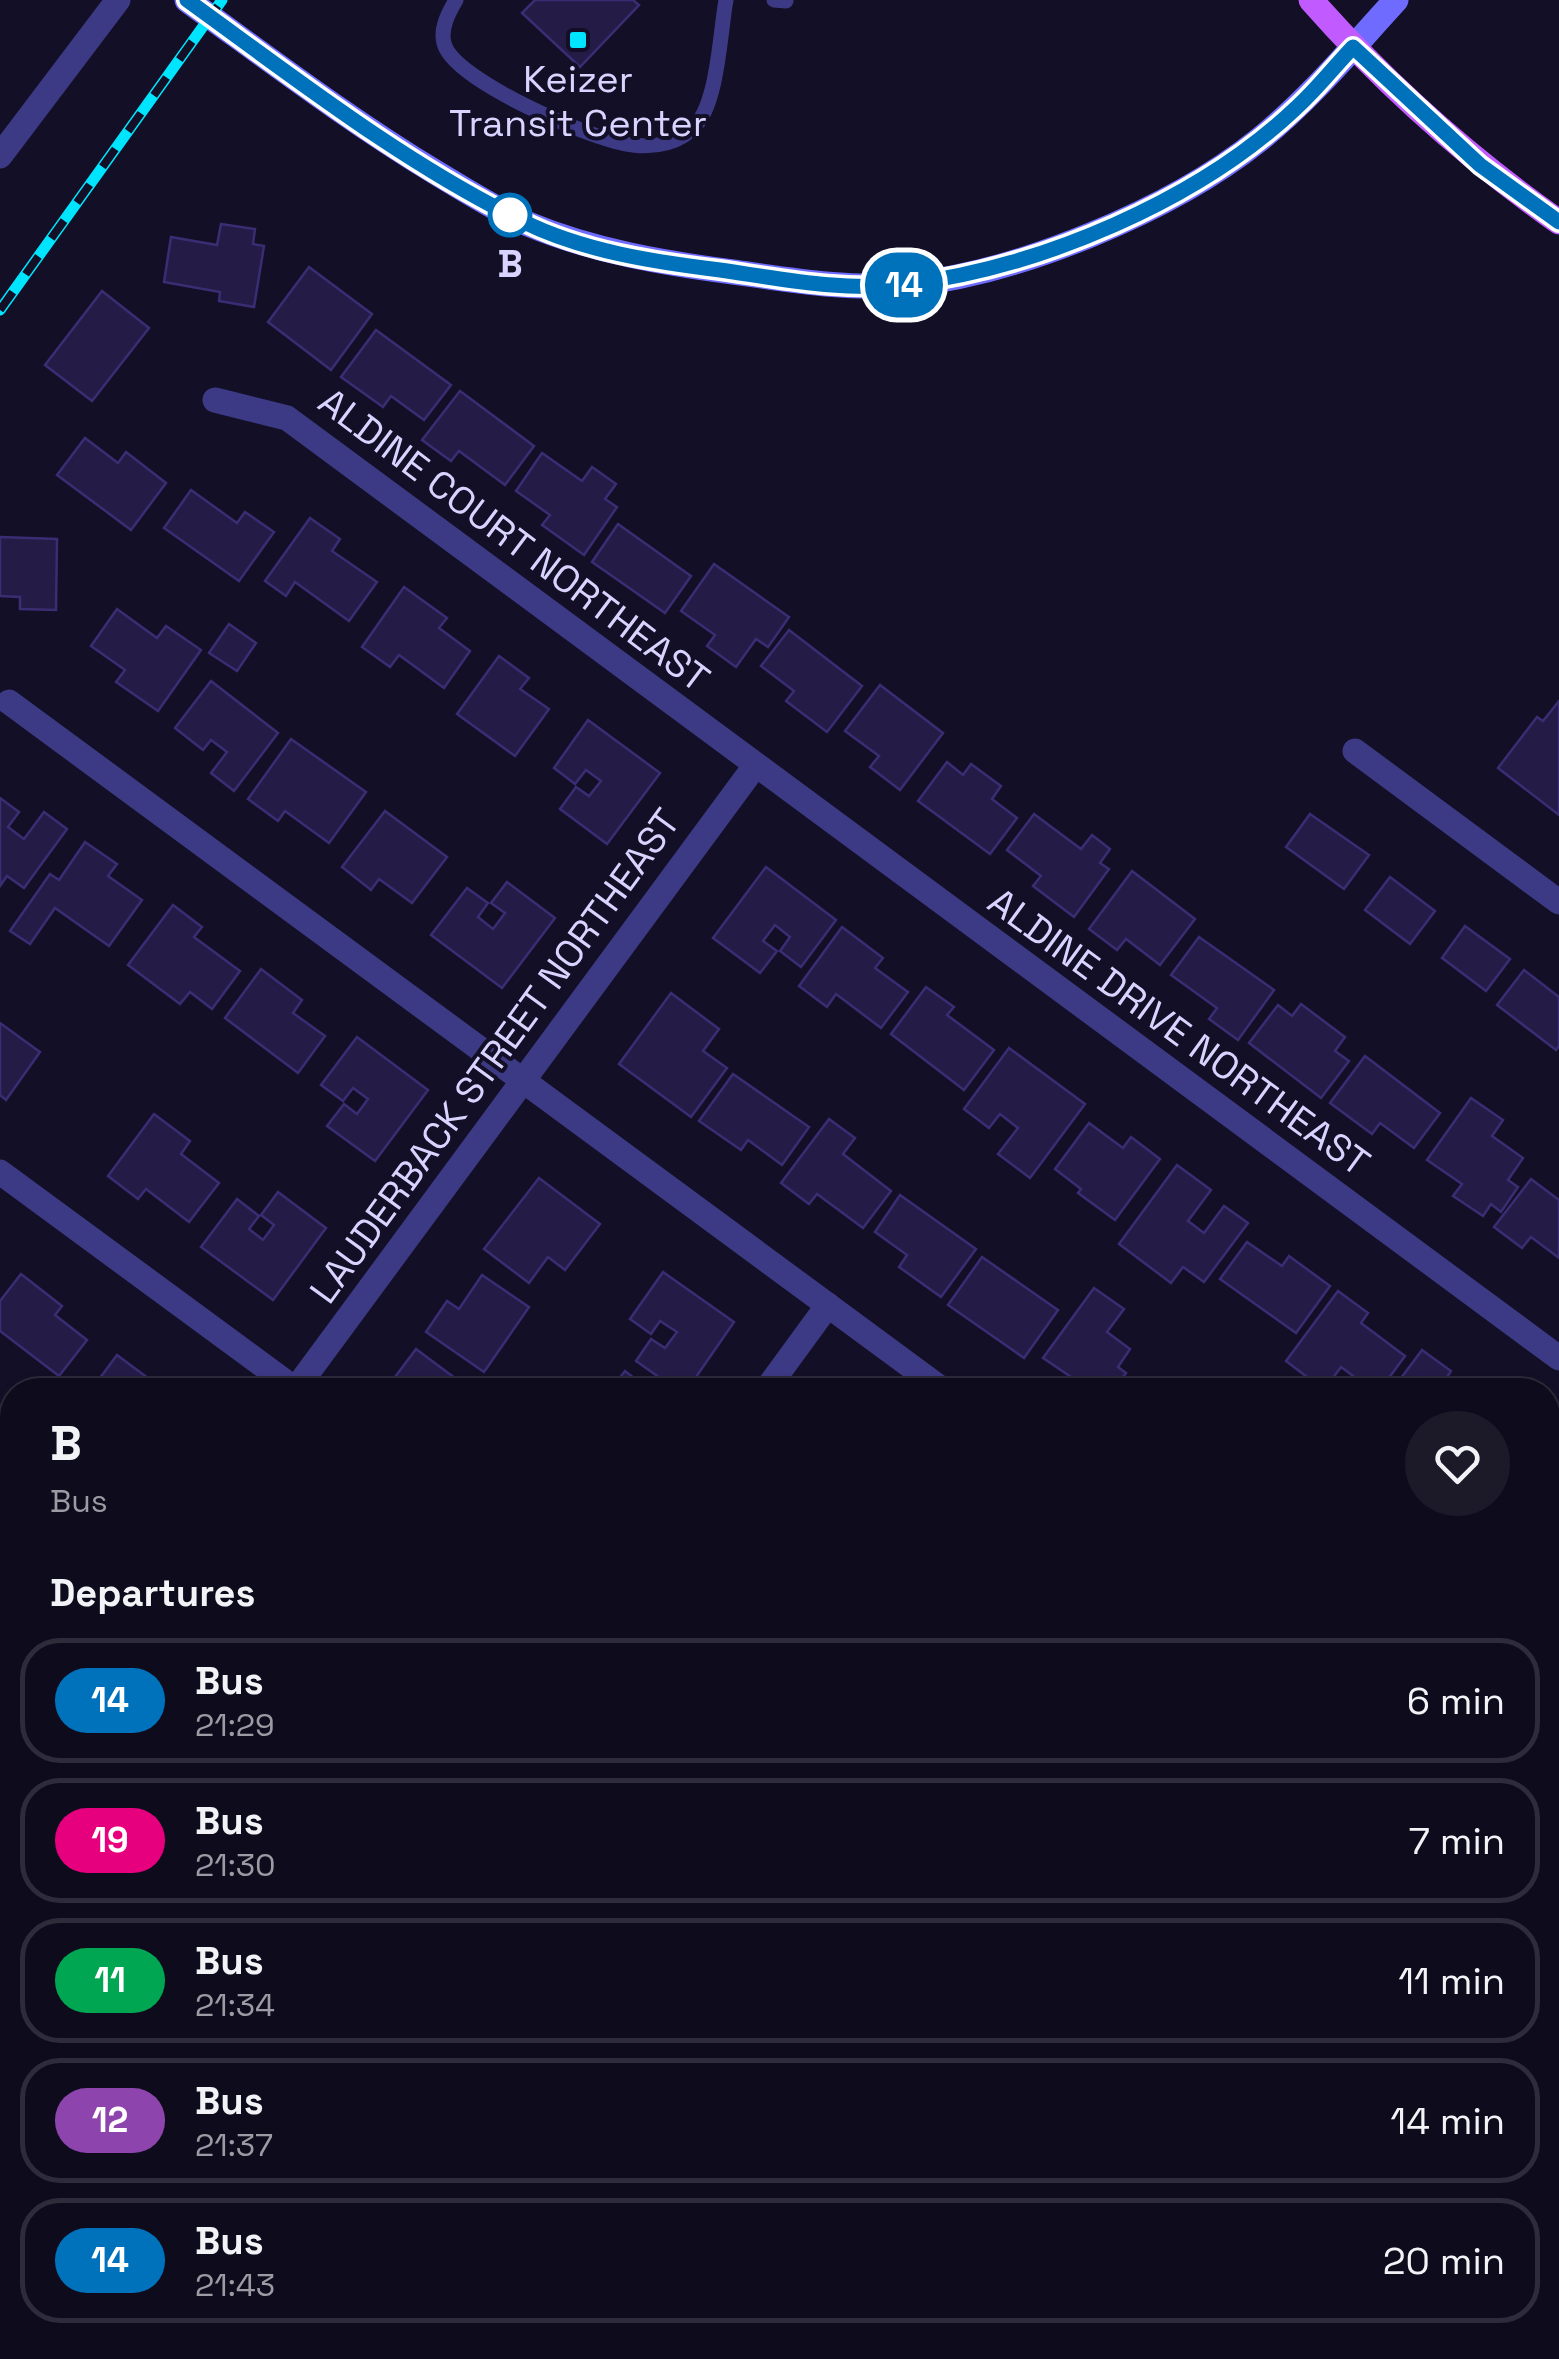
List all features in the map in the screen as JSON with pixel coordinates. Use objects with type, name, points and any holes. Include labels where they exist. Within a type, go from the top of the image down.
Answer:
[{"type":"main road","points":[[187,0],[391,146],[525,223],[640,258],[847,286],[906,284],[980,271],[1056,248],[1153,206],[1209,175],[1258,141],[1294,110],[1396,0]]},
{"type":"main road","points":[[1311,0],[1353,47],[1480,165],[1559,222]]},
{"type":"street","points":[[2,149],[118,0]]},
{"type":"street","name":"ALDINE COURT NORTHEAST","points":[[215,400],[287,418],[755,766]]},
{"type":"street","points":[[10,702],[927,1378]]},
{"type":"street","points":[[1354,751],[1559,902]]},
{"type":"street","name":"LAUDERBACK STREET NORTHEAST","points":[[304,1378],[755,766]]},
{"type":"street","name":"ALDINE DRIVE NORTHEAST","points":[[755,766],[1559,1358]]},
{"type":"street","points":[[0,1172],[279,1378]]},
{"type":"street","points":[[775,1378],[828,1306]]},
{"type":"lane","points":[[456,0],[446,22],[443,42],[453,62],[478,80],[563,123],[630,145],[659,146],[680,138],[697,125],[709,100],[726,0]]},
{"type":"building","name":"Keizer Transit Center","points":[[535,0],[633,0],[639,5],[580,67],[522,13]]},
{"type":"building","points":[[221,224],[255,229],[253,244],[264,246],[254,307],[219,301],[220,292],[164,282],[171,237],[217,245]]},
{"type":"building","points":[[309,267],[372,314],[331,370],[268,322]]},
{"type":"building","points":[[102,291],[149,328],[92,401],[45,365]]},
{"type":"building","points":[[376,330],[451,385],[424,420],[391,396],[383,407],[341,377]]},
{"type":"building","points":[[460,391],[534,446],[505,485],[459,451],[451,461],[422,440]]},
{"type":"building","points":[[85,438],[118,463],[126,452],[166,483],[131,530],[57,475]]},
{"type":"building","points":[[542,453],[582,481],[592,467],[616,484],[605,499],[617,507],[584,555],[542,525],[550,515],[516,491]]},
{"type":"building","points":[[191,490],[237,523],[245,512],[274,532],[239,581],[164,528]]},
{"type":"building","points":[[310,518],[340,539],[332,551],[377,582],[349,621],[295,582],[286,596],[265,581]]},
{"type":"building","points":[[618,524],[691,576],[665,613],[592,562]]},
{"type":"building","points":[[0,537],[57,539],[56,610],[20,609],[20,597],[0,596]]},
{"type":"building","points":[[714,564],[789,617],[768,647],[756,639],[736,667],[707,646],[715,635],[681,611]]},
{"type":"building","points":[[404,587],[447,618],[439,628],[470,651],[444,688],[399,655],[390,667],[362,647]]},
{"type":"building","points":[[117,609],[157,638],[166,626],[201,650],[158,711],[116,682],[125,670],[91,646]]},
{"type":"building","points":[[229,624],[256,643],[237,671],[209,653]]},
{"type":"building","points":[[789,630],[862,686],[827,732],[786,701],[794,691],[761,666]]},
{"type":"building","points":[[499,656],[529,678],[520,689],[549,709],[515,756],[457,714]]},
{"type":"building","points":[[211,681],[278,733],[234,791],[211,773],[227,752],[211,740],[203,750],[175,728]]},
{"type":"building","points":[[880,685],[943,733],[900,790],[870,767],[879,756],[845,731]]},
{"type":"building","points":[[1559,701],[1559,815],[1498,768],[1537,717],[1543,721]]},
{"type":"building","points":[[588,720],[660,773],[607,844],[560,809],[576,787],[589,796],[601,781],[586,770],[575,784],[554,768]]},
{"type":"building","points":[[291,739],[366,792],[329,843],[285,811],[278,821],[248,799]]},
{"type":"building","points":[[947,762],[963,775],[971,764],[1001,786],[992,799],[1017,818],[990,854],[918,801]]},
{"type":"building","points":[[0,798],[19,812],[8,827],[24,839],[44,812],[67,829],[24,888],[7,876],[0,886]]},
{"type":"building","points":[[385,811],[447,857],[412,903],[379,879],[371,890],[342,867]]},
{"type":"building","points":[[1034,814],[1081,849],[1092,835],[1110,849],[1100,863],[1109,869],[1074,917],[1033,886],[1041,876],[1007,850]]},
{"type":"building","points":[[1310,814],[1369,855],[1344,889],[1286,847]]},
{"type":"building","points":[[85,842],[117,864],[108,876],[142,900],[109,946],[55,908],[30,944],[10,931],[50,874],[59,880]]},
{"type":"building","points":[[766,867],[836,920],[801,967],[780,951],[790,937],[775,925],[763,941],[777,951],[760,973],[713,938]]},
{"type":"building","points":[[1132,871],[1195,919],[1160,965],[1126,939],[1117,950],[1089,929]]},
{"type":"building","points":[[1390,877],[1435,911],[1410,944],[1365,910]]},
{"type":"building","points":[[507,882],[555,918],[502,988],[431,935],[467,888],[488,903],[478,917],[493,929],[505,913],[491,903]]},
{"type":"building","points":[[173,905],[202,927],[194,937],[240,971],[212,1009],[190,992],[180,1004],[128,965]]},
{"type":"building","points":[[1465,926],[1510,959],[1486,991],[1442,958]]},
{"type":"building","points":[[842,927],[883,958],[875,968],[908,992],[881,1028],[836,994],[827,1007],[799,986]]},
{"type":"building","points":[[1199,937],[1274,990],[1238,1040],[1209,1019],[1217,1008],[1171,975]]},
{"type":"building","points":[[261,969],[302,1000],[293,1013],[325,1036],[298,1073],[225,1018]]},
{"type":"building","points":[[1524,970],[1559,997],[1556,1050],[1497,1005]]},
{"type":"building","points":[[926,987],[954,1007],[947,1015],[994,1050],[964,1090],[891,1034]]},
{"type":"building","points":[[671,993],[719,1029],[703,1051],[727,1068],[691,1117],[619,1064]]},
{"type":"building","points":[[1301,1004],[1345,1037],[1335,1051],[1349,1061],[1321,1098],[1249,1043],[1278,1005],[1292,1016]]},
{"type":"building","points":[[0,1023],[40,1052],[6,1100],[0,1095]]},
{"type":"building","points":[[357,1037],[428,1090],[375,1161],[327,1126],[344,1104],[357,1114],[368,1099],[353,1088],[343,1101],[321,1085]]},
{"type":"building","points":[[1009,1048],[1085,1104],[1030,1178],[998,1154],[1018,1128],[1000,1114],[989,1128],[964,1109]]},
{"type":"building","points":[[1365,1056],[1440,1113],[1414,1148],[1380,1123],[1372,1134],[1330,1103]]},
{"type":"building","points":[[733,1074],[809,1127],[782,1165],[748,1140],[741,1150],[699,1121]]},
{"type":"building","points":[[1471,1098],[1503,1120],[1492,1136],[1523,1158],[1508,1180],[1518,1187],[1501,1212],[1491,1204],[1483,1216],[1453,1196],[1462,1184],[1427,1160]]},
{"type":"building","points":[[154,1114],[190,1141],[181,1154],[219,1183],[189,1222],[146,1189],[138,1199],[108,1176]]},
{"type":"building","points":[[829,1119],[855,1138],[843,1154],[891,1191],[863,1228],[817,1194],[809,1204],[781,1183]]},
{"type":"building","points":[[1089,1123],[1123,1148],[1131,1137],[1160,1159],[1115,1220],[1078,1193],[1081,1189],[1055,1169]]},
{"type":"building","points":[[1177,1165],[1211,1190],[1188,1221],[1204,1233],[1224,1206],[1248,1223],[1204,1282],[1183,1267],[1171,1283],[1119,1244]]},
{"type":"building","points":[[539,1178],[600,1224],[565,1270],[548,1257],[529,1283],[484,1249]]},
{"type":"building","points":[[1531,1179],[1559,1200],[1559,1258],[1531,1237],[1522,1248],[1494,1227]]},
{"type":"building","points":[[278,1192],[326,1228],[273,1300],[201,1247],[237,1199],[259,1216],[249,1229],[263,1240],[274,1225],[261,1215]]},
{"type":"building","points":[[900,1195],[976,1249],[941,1297],[899,1267],[907,1255],[875,1232]]},
{"type":"building","points":[[1247,1242],[1282,1266],[1289,1256],[1330,1286],[1296,1333],[1220,1279]]},
{"type":"building","points":[[982,1257],[1058,1310],[1024,1358],[948,1305]]},
{"type":"building","points":[[663,1272],[734,1322],[695,1378],[660,1378],[636,1361],[651,1339],[665,1348],[677,1332],[660,1321],[651,1334],[630,1319]]},
{"type":"building","points":[[21,1274],[62,1306],[55,1315],[87,1340],[59,1376],[0,1331],[0,1301]]},
{"type":"building","points":[[482,1275],[529,1307],[484,1372],[426,1332],[447,1301],[459,1309]]},
{"type":"building","points":[[1094,1288],[1124,1309],[1107,1332],[1130,1349],[1118,1367],[1126,1373],[1122,1378],[1073,1378],[1043,1358]]},
{"type":"building","points":[[1338,1291],[1368,1313],[1361,1323],[1405,1356],[1389,1378],[1356,1378],[1341,1367],[1333,1378],[1308,1378],[1286,1361]]},
{"type":"building","points":[[416,1349],[455,1378],[394,1378]]},
{"type":"building","points":[[1422,1350],[1451,1371],[1447,1378],[1401,1378]]},
{"type":"building","points":[[117,1355],[148,1378],[100,1378]]},
{"type":"railway","points":[[0,310],[222,0]]},
{"type":"bus line","name":"14","points":[[187,0],[391,146],[525,223],[581,243],[687,266],[847,286],[906,284],[980,271],[1056,248],[1153,206],[1209,175],[1294,110],[1353,47],[1480,165],[1559,222]]},
{"type":"place","name":"Keizer Transit Center","points":[[578,40]]},
{"type":"place","name":"B","points":[[510,215]]}]
